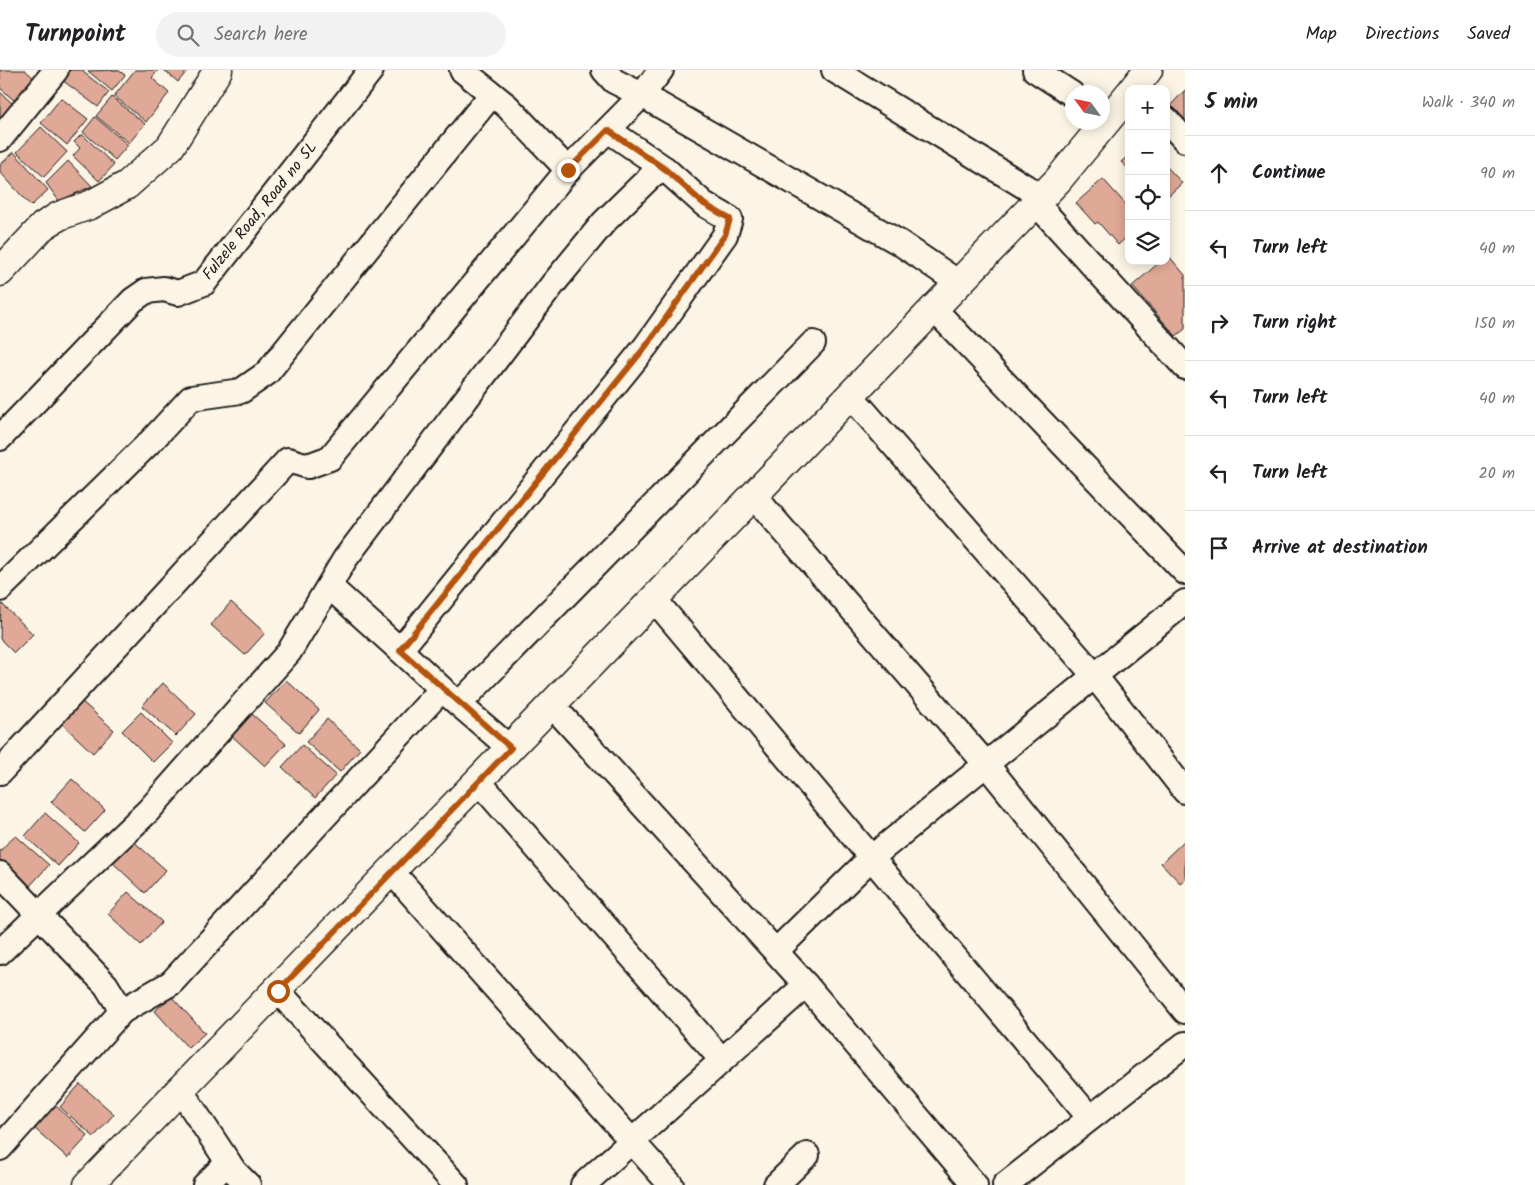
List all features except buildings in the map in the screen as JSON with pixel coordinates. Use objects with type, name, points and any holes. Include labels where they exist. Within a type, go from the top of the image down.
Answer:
[{"type":"street","points":[[0,139],[56,70]]},
{"type":"street","points":[[0,272],[42,226],[59,216],[90,205],[127,185],[170,147],[218,70]]},
{"type":"street","name":"Fulzele Road, Road no 5L","points":[[0,438],[133,300],[146,291],[164,289],[178,293],[204,283],[371,70]]},
{"type":"street","points":[[462,70],[508,106],[568,170]]},
{"type":"street","points":[[604,70],[614,81],[900,243],[959,283]]},
{"type":"street","points":[[0,772],[288,460],[308,466],[330,458],[568,170],[642,96],[661,70]]},
{"type":"street","points":[[834,70],[1039,200],[1185,367]]},
{"type":"street","points":[[1035,70],[1065,89]]},
{"type":"street","points":[[0,589],[154,438],[191,398],[241,391],[267,373],[492,94]]},
{"type":"street","points":[[1110,111],[1125,97]]},
{"type":"street","points":[[1170,123],[1185,140]]},
{"type":"street","points":[[400,650],[646,346],[725,235],[730,219],[704,204],[665,169],[608,130]]},
{"type":"street","points":[[88,1185],[278,991],[1039,200],[1094,130]]},
{"type":"street","points":[[0,952],[148,811],[289,652],[329,586],[382,509],[553,284],[604,222],[650,177],[665,169]]},
{"type":"street","points":[[934,309],[1185,572]]},
{"type":"street","points":[[0,1148],[122,1011],[171,983],[450,697],[813,343]]},
{"type":"street","points":[[851,396],[1094,675],[1185,791]]},
{"type":"street","points":[[754,496],[986,764],[1185,1011]]},
{"type":"street","points":[[329,586],[450,697],[511,748]]},
{"type":"street","points":[[654,599],[1090,1118]]},
{"type":"street","points":[[776,951],[871,858],[1185,602]]},
{"type":"street","points":[[552,706],[806,984],[975,1185]]},
{"type":"street","points":[[479,782],[722,1060]]},
{"type":"street","points":[[392,872],[671,1185]]},
{"type":"street","points":[[0,874],[106,985],[122,1011]]},
{"type":"street","points":[[583,1185],[806,984]]},
{"type":"street","points":[[278,991],[456,1185]]},
{"type":"street","points":[[1005,1185],[1185,1044]]},
{"type":"street","points":[[181,1091],[228,1162],[248,1185]]},
{"type":"street","points":[[776,1185],[807,1155]]},
{"type":"street","points":[[205,1185],[228,1162]]},
{"type":"route","points":[[278,991],[511,748],[400,650],[646,346],[725,235],[730,219],[704,204],[665,169],[608,130],[568,170]]}]
